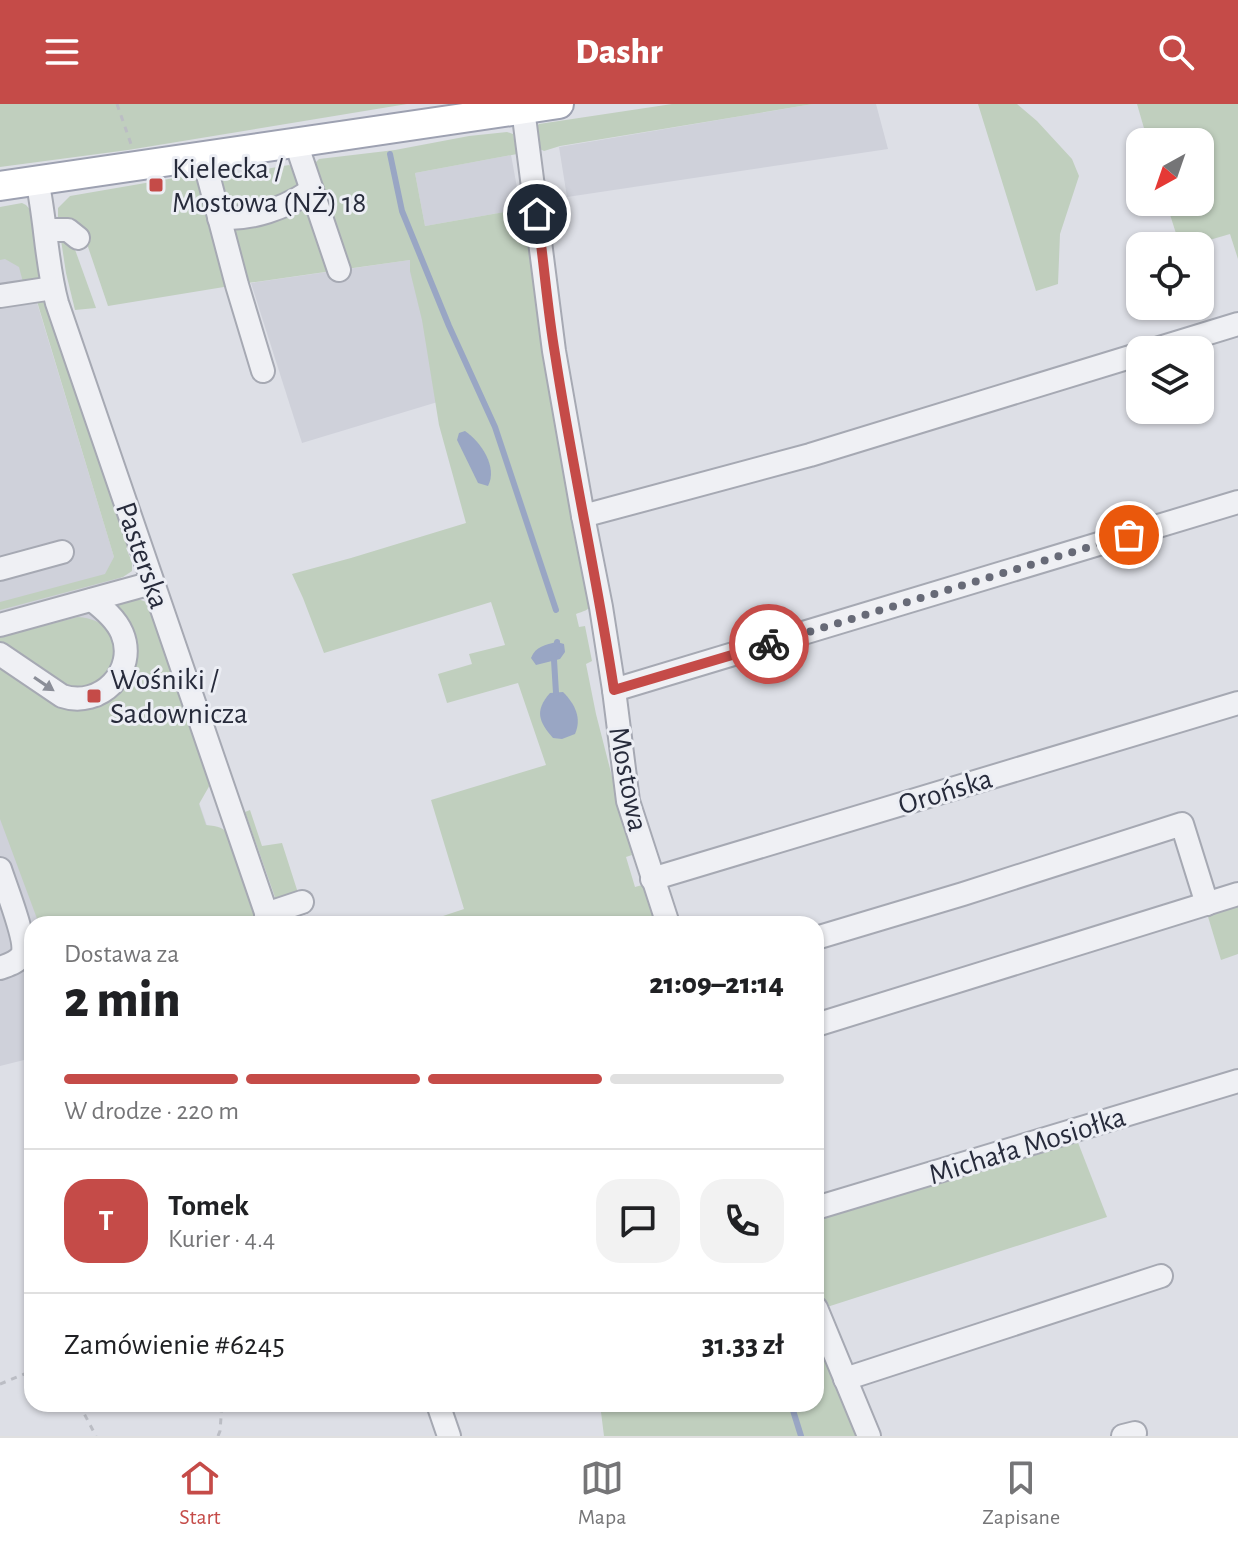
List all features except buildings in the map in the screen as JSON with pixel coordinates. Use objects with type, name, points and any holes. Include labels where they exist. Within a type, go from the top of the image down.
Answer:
[{"type":"main road","points":[[0,186],[559,104]]},
{"type":"street","name":"Mostowa","points":[[523,109],[554,351],[599,592],[628,801],[665,916]]},
{"type":"street","points":[[296,143],[339,270]]},
{"type":"street","points":[[203,156],[263,371]]},
{"type":"street","name":"Pasterska","points":[[37,180],[53,288],[267,916]]},
{"type":"street","points":[[219,218],[269,211],[312,190]]},
{"type":"street","points":[[46,230],[68,230],[78,238]]},
{"type":"street","points":[[0,296],[53,288]]},
{"type":"street","points":[[1199,336],[1238,324]]},
{"type":"street","points":[[583,516],[810,455],[1126,358]]},
{"type":"street","points":[[614,690],[1238,502]]},
{"type":"street","points":[[0,569],[62,552]]},
{"type":"street","points":[[0,625],[152,583]]},
{"type":"street","points":[[0,654],[62,696],[73,700],[104,691],[121,675],[125,644],[116,622],[92,600]]},
{"type":"street","name":"Orońska","points":[[652,879],[1238,703]]},
{"type":"street","points":[[824,936],[1182,824],[1207,904]]},
{"type":"street","points":[[0,869],[23,940],[23,954],[15,962],[0,968]]},
{"type":"street","points":[[824,1023],[1238,894]]},
{"type":"street","points":[[274,916],[302,902]]},
{"type":"street","name":"Michała Mosiołka","points":[[824,1206],[1238,1081]]},
{"type":"street","points":[[845,1379],[1161,1276]]},
{"type":"street","points":[[824,1328],[869,1436]]},
{"type":"street","points":[[441,1412],[449,1436]]},
{"type":"path","points":[[117,104],[139,166]]},
{"type":"path","points":[[0,1384],[24,1374]]},
{"type":"path","points":[[83,1412],[96,1436]]},
{"type":"path","points":[[218,1436],[221,1412]]},
{"type":"shaded area","points":[[813,104],[876,104],[888,149],[567,197],[559,147]]},
{"type":"shaded area","points":[[511,155],[521,209],[425,226],[415,173]]},
{"type":"shaded area","points":[[0,253],[25,263],[114,557],[238,916],[24,916],[24,1060],[0,1066]]},
{"type":"shaded area","points":[[410,260],[464,394],[302,443],[251,283]]},
{"type":"green space","points":[[0,104],[407,104],[128,150],[0,167]]},
{"type":"green space","points":[[672,104],[813,104],[544,151],[538,148],[536,127],[539,124]]},
{"type":"green space","points":[[978,104],[1017,104],[1072,159],[1079,176],[1060,234],[1058,284],[1036,291]]},
{"type":"green space","points":[[1137,104],[1238,104],[1238,259],[1230,234],[1214,239],[1214,232],[1176,232],[1170,216],[1214,216],[1214,128],[1144,128]]},
{"type":"green space","points":[[513,134],[517,154],[415,173],[425,226],[521,209],[526,211],[568,495],[592,603],[576,614],[579,627],[585,626],[592,661],[586,664],[596,714],[632,855],[626,857],[635,887],[646,884],[656,916],[443,916],[464,909],[431,800],[546,765],[518,683],[447,703],[438,674],[472,664],[469,654],[505,645],[491,602],[324,653],[292,574],[466,523],[439,425],[410,260],[346,269],[313,165],[319,159],[395,150],[469,136]]},
{"type":"green space","points":[[289,165],[296,170],[302,186],[256,206],[226,207],[214,178]]},
{"type":"green space","points":[[196,176],[201,183],[230,286],[108,306],[86,241],[58,224],[58,208],[70,196]]},
{"type":"green space","points":[[307,199],[332,271],[241,284],[227,227]]},
{"type":"green space","points":[[22,203],[34,214],[44,275],[38,282],[24,286],[19,267],[5,259],[0,260],[0,207]]},
{"type":"green space","points":[[61,240],[73,244],[96,308],[75,310]]},
{"type":"green space","points":[[36,298],[46,298],[132,545],[126,548],[132,571],[123,577],[0,610],[0,602],[105,574],[114,557]]},
{"type":"green space","points":[[138,599],[149,603],[211,783],[199,804],[206,825],[226,831],[231,838],[258,916],[36,916],[0,819],[0,665],[61,707],[88,709],[106,704],[120,693],[131,678],[137,661],[137,643],[131,626],[118,610],[120,604]]},
{"type":"green space","points":[[78,617],[101,624],[113,641],[117,657],[101,683],[81,688],[61,683],[0,642],[0,637]]},
{"type":"green space","points":[[250,810],[262,846],[282,843],[299,896],[277,903],[245,812]]},
{"type":"green space","points":[[1238,901],[1238,954],[1221,960],[1206,910]]},
{"type":"green space","points":[[1077,1140],[1107,1217],[827,1307],[824,1300],[824,1218]]},
{"type":"green space","points":[[824,1353],[858,1436],[604,1436],[601,1412],[824,1412]]},
{"type":"water","points":[[465,431],[477,442],[489,463],[491,479],[488,486],[478,483],[457,440],[459,433]]},
{"type":"water","points":[[557,642],[564,644],[565,652],[560,659],[536,665],[531,658],[535,651]]},
{"type":"water","points":[[563,692],[576,712],[577,728],[575,734],[562,739],[553,738],[544,727],[540,711],[550,693]]},
{"type":"waterway","points":[[390,154],[402,211],[495,427],[556,610]]},
{"type":"waterway","points":[[556,693],[554,660],[557,642]]},
{"type":"waterway","points":[[794,1412],[801,1436]]},
{"type":"way so far","points":[[769,644],[1129,535]]},
{"type":"place","name":"Kielecka / Mostowa (NŻ) 18","points":[[156,185]]},
{"type":"place","name":"Wośniki / Sadownicza","points":[[94,696]]},
{"type":"route","points":[[537,214],[554,351],[614,690],[769,644]]}]
